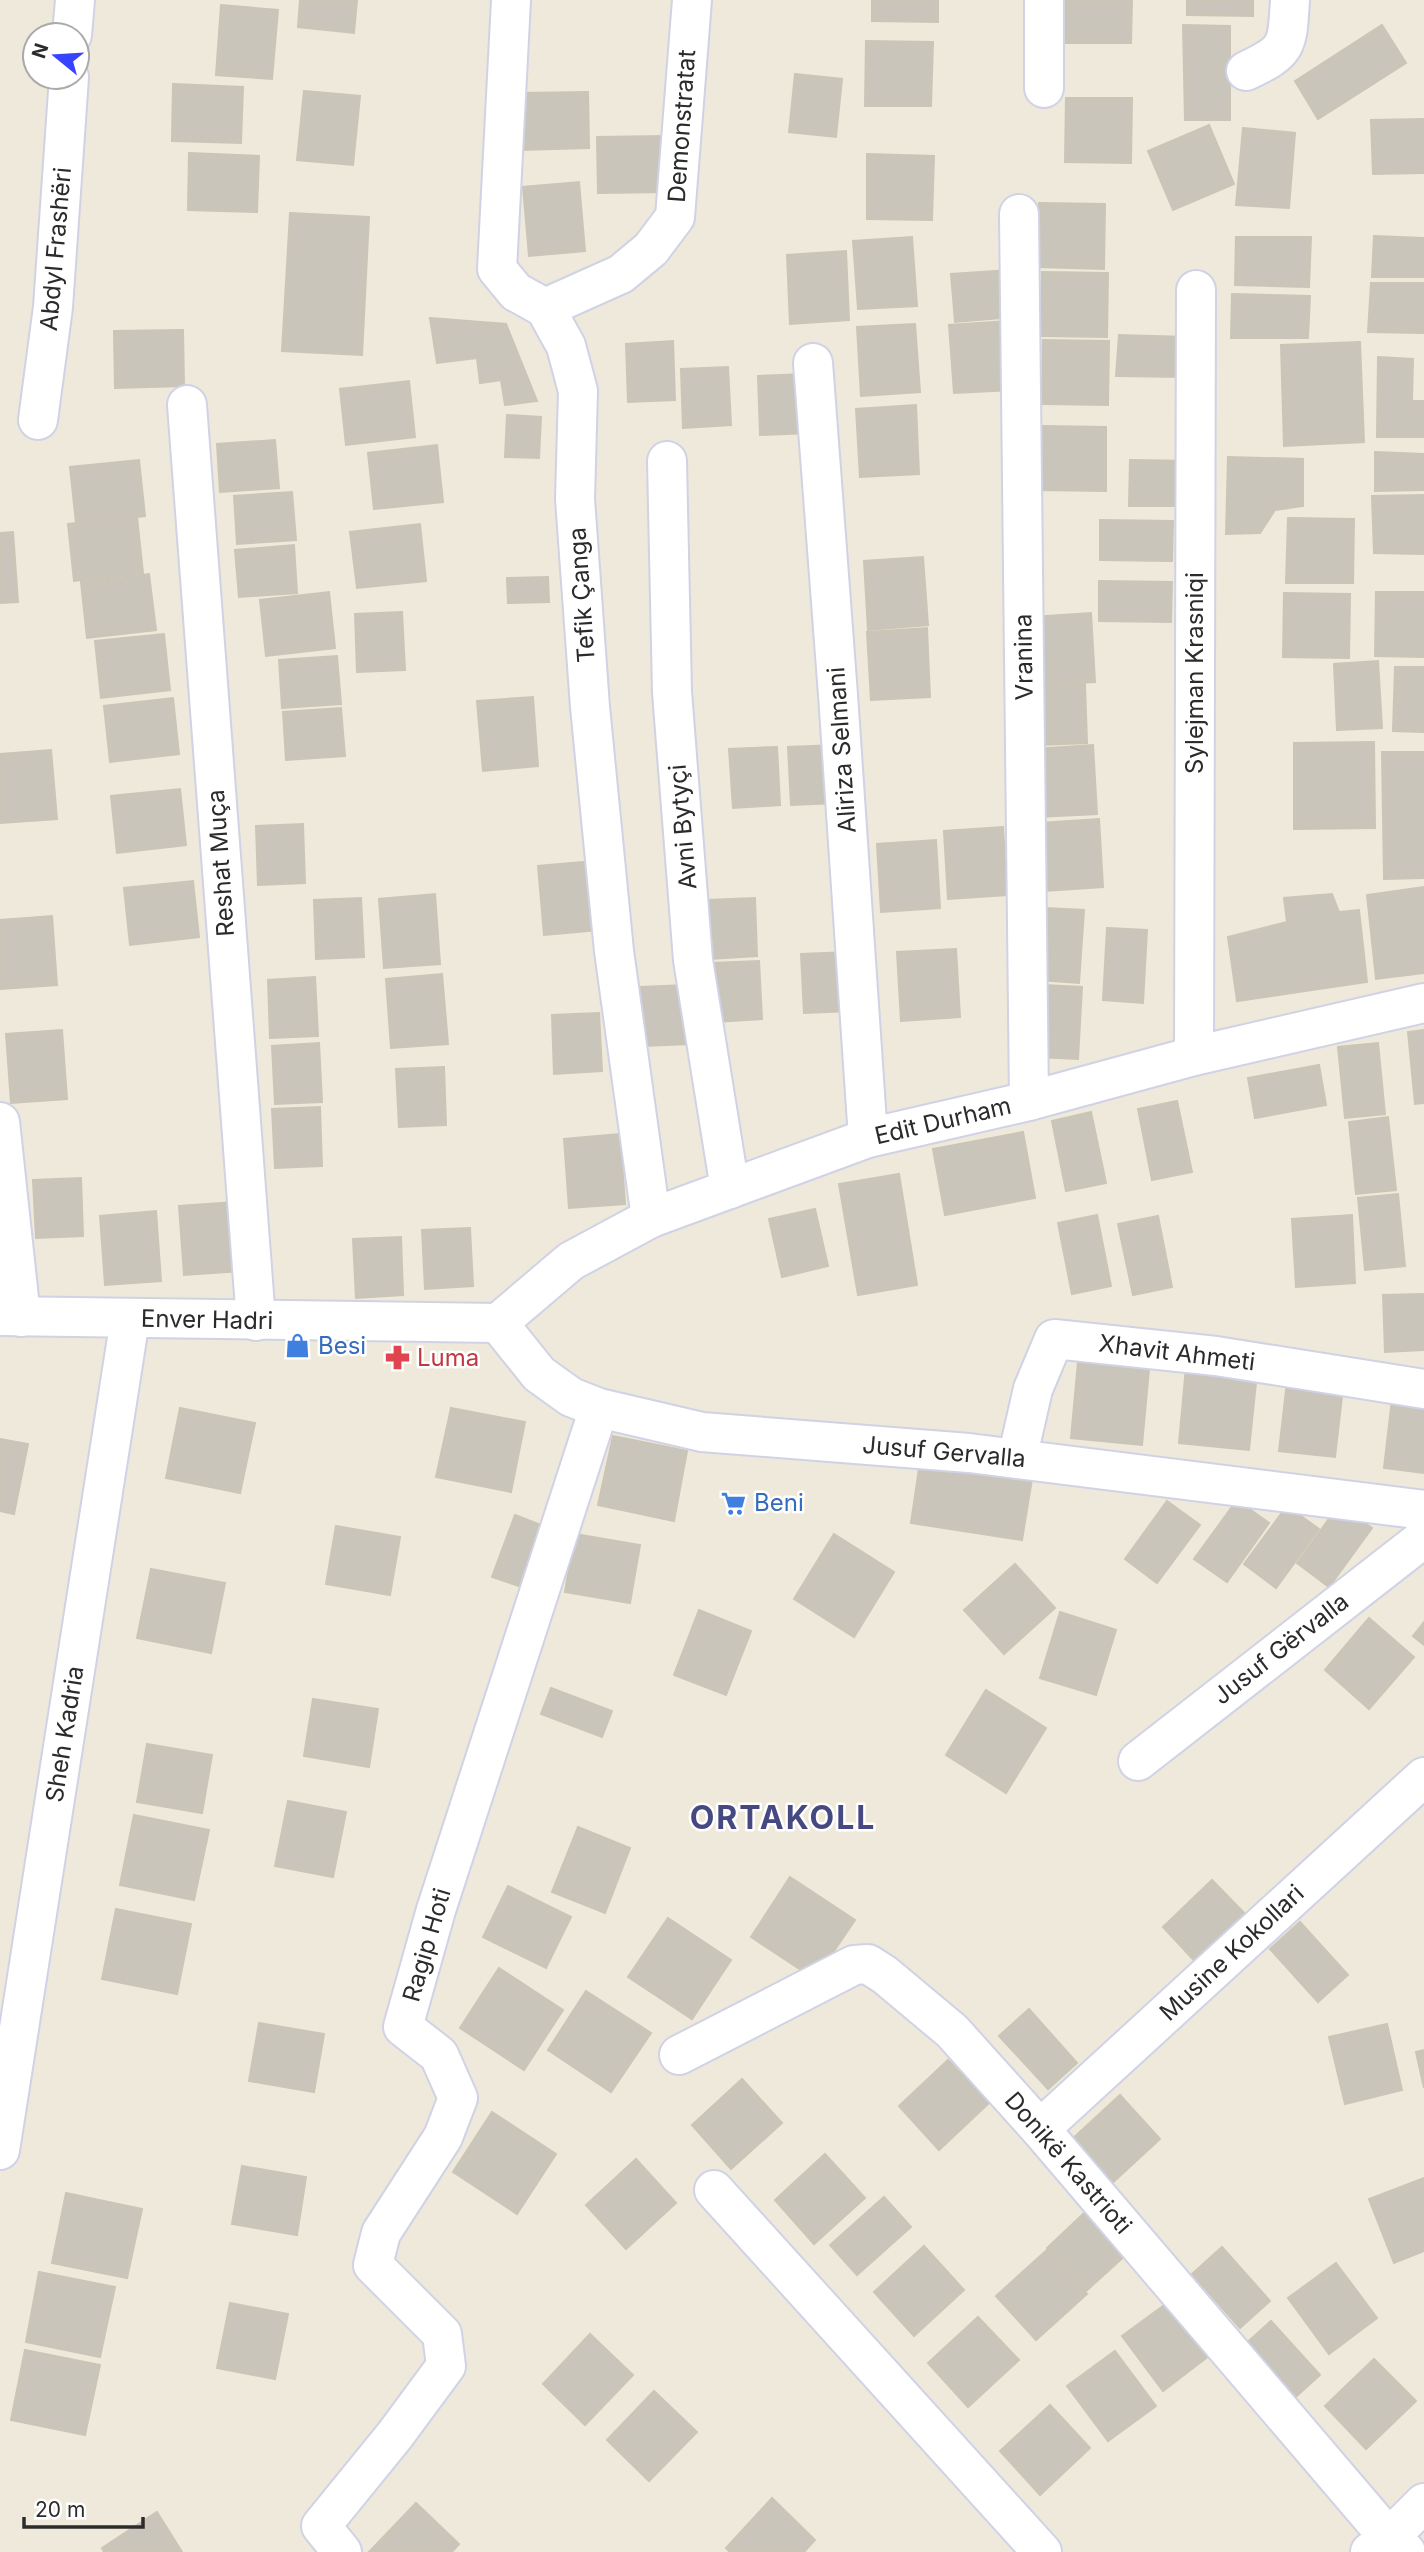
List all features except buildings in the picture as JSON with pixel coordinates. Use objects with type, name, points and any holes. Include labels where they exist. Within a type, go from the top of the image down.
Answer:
[{"type":"street","points":[[73,21],[75,0]]},
{"type":"street","points":[[511,0],[497,269],[516,292],[545,308]]},
{"type":"street","name":"Demonstratat","points":[[545,308],[621,274],[652,249],[675,217],[692,0]]},
{"type":"street","points":[[1044,0],[1044,88]]},
{"type":"street","points":[[1245,71],[1272,59],[1286,45],[1290,0]]},
{"type":"street","name":"Abdyl Frashëri","points":[[38,420],[53,307],[68,91]]},
{"type":"street","name":"Vranina","points":[[1019,214],[1029,1101]]},
{"type":"street","name":"Sylejman Krasniqi","points":[[1195,1056],[1196,290]]},
{"type":"street","name":"Tefik Çanga","points":[[545,308],[566,346],[578,391],[575,499],[590,707],[614,951],[651,1218]]},
{"type":"street","name":"Aliriza Selmani","points":[[813,363],[868,1138]]},
{"type":"street","name":"Reshat Muça","points":[[187,405],[256,1321]]},
{"type":"street","name":"Avni Bytyçi","points":[[667,461],[672,692],[694,960],[730,1189]]},
{"type":"street","name":"Edit Durham","points":[[498,1323],[570,1261],[651,1218],[868,1138],[1029,1101],[1195,1056],[1424,1003]]},
{"type":"street","points":[[0,1122],[10,1316]]},
{"type":"street","name":"Enver Hadri","points":[[10,1316],[498,1323]]},
{"type":"street","name":"Sheh Kadria","points":[[0,2150],[130,1319]]},
{"type":"street","name":"Jusuf Gervalla","points":[[498,1323],[539,1374],[571,1398],[599,1408],[702,1432],[969,1453],[1424,1510]]},
{"type":"street","name":"Xhavit Ahmeti","points":[[1017,1459],[1033,1389],[1054,1339],[1216,1356],[1424,1389]]},
{"type":"street","name":"Ragip Hoti","points":[[342,2552],[321,2526],[395,2435],[446,2366],[442,2334],[373,2265],[381,2234],[443,2137],[458,2098],[439,2055],[403,2027],[436,1910],[599,1408]]},
{"type":"street","name":"Jusuf Gërvalla","points":[[1138,1761],[1424,1538]]},
{"type":"street","name":"Musine Kokollari","points":[[1040,2129],[1424,1777]]},
{"type":"street","name":"Donikë Kastrioti","points":[[679,2055],[854,1965],[868,1964],[885,1975],[952,2031],[1040,2129],[1388,2547]]},
{"type":"street","points":[[714,2190],[1042,2552]]},
{"type":"street","points":[[1388,2547],[1424,2503]]},
{"type":"place","name":"Besi","points":[[298,1346]]},
{"type":"place","name":"Luma","points":[[397,1358]]},
{"type":"place","name":"Beni","points":[[734,1503]]},
{"type":"district","name":"ORTAKOLL","points":[[783,1818]]}]
